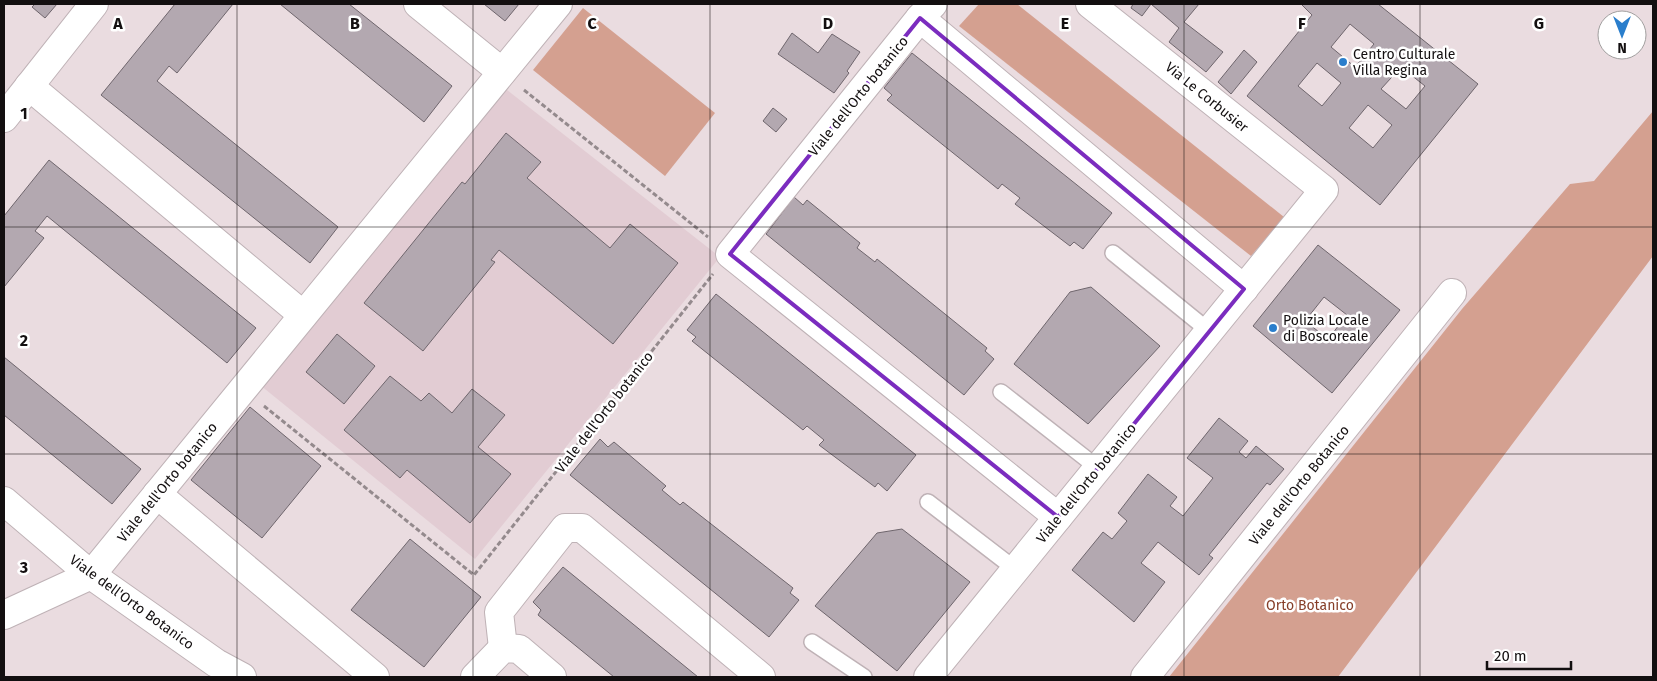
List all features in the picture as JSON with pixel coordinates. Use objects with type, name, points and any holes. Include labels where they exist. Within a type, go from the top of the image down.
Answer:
[{"type":"street","points":[[4,118],[94,4]]},
{"type":"street","points":[[418,4],[502,72]]},
{"type":"street","name":"Viale dell'Orto botanico","points":[[91,576],[558,4]]},
{"type":"street","name":"Via Le Corbusier","points":[[1090,4],[1324,190]]},
{"type":"street","name":"Viale dell'Orto botanico","points":[[730,254],[927,11],[1244,289]]},
{"type":"street","points":[[29,86],[303,315]]},
{"type":"street","name":"Viale dell'Orto botanico","points":[[928,677],[1324,190]]},
{"type":"street","points":[[730,254],[1058,517]]},
{"type":"street","name":"Viale dell'Orto Botanico","points":[[1145,677],[1452,293]]},
{"type":"street","points":[[157,494],[375,677]]},
{"type":"street","name":"Viale dell'Orto Botanico","points":[[4,501],[91,576],[216,663],[242,677]]},
{"type":"street","points":[[475,677],[503,648],[500,612],[565,528],[582,528],[761,677]]},
{"type":"street","points":[[4,615],[91,576]]},
{"type":"street","points":[[503,648],[520,649],[552,677]]},
{"type":"lane","points":[[1113,253],[1209,331]]},
{"type":"lane","points":[[1001,392],[1098,468]]},
{"type":"lane","points":[[928,502],[1015,570]]},
{"type":"lane","points":[[812,642],[864,677]]},
{"type":"path","points":[[502,72],[730,254]]},
{"type":"path","name":"Viale dell'Orto botanico","points":[[243,389],[474,575],[730,254]]},
{"type":"highlighted area","points":[[920,18],[1244,289],[1058,517],[730,254]]},
{"type":"shaded area","points":[[502,86],[720,257],[475,559],[260,385]]},
{"type":"green space","points":[[979,4],[1017,4],[1284,217],[1251,256],[959,26]]},
{"type":"green space","points":[[583,8],[715,113],[665,176],[533,70]]},
{"type":"green space","name":"Orto Botanico","points":[[1653,111],[1653,256],[1338,677],[1169,677],[1462,309],[1570,184],[1594,181]]},
{"type":"building","points":[[35,4],[57,4],[45,18],[32,7]]},
{"type":"building","points":[[175,4],[233,4],[177,73],[169,66],[157,81],[338,227],[310,263],[101,95]]},
{"type":"building","points":[[280,4],[349,4],[452,86],[424,122]]},
{"type":"building","points":[[484,4],[519,4],[505,21]]},
{"type":"building","points":[[1133,4],[1151,4],[1142,16],[1131,8]]},
{"type":"building","points":[[1151,4],[1199,4],[1184,22],[1223,52],[1206,72],[1169,42],[1179,28]]},
{"type":"building","points":[[1301,4],[1378,4],[1478,84],[1380,205],[1247,96],[1312,15]],"holes":[[[1350,24],[1374,44],[1355,67],[1331,47]],[[1317,63],[1341,83],[1322,106],[1298,86]],[[1401,67],[1425,86],[1406,109],[1381,89]],[[1368,105],[1392,125],[1373,148],[1349,128]]]},
{"type":"building","points":[[792,33],[818,53],[832,34],[860,52],[847,71],[849,73],[834,93],[778,54]]},
{"type":"building","points":[[1244,50],[1257,62],[1231,94],[1218,82]]},
{"type":"building","points":[[912,53],[1112,213],[1083,249],[1074,242],[1070,246],[1015,204],[1020,198],[1002,184],[998,189],[887,100],[892,95],[884,88]]},
{"type":"building","points":[[773,108],[787,119],[776,132],[763,121]]},
{"type":"building","points":[[506,133],[541,162],[527,178],[610,248],[630,224],[678,263],[613,344],[499,250],[491,260],[495,262],[423,351],[364,303],[462,182],[465,184]]},
{"type":"building","points":[[49,160],[256,328],[227,363],[47,216],[35,231],[44,238],[4,287],[4,216]]},
{"type":"building","points":[[794,197],[803,205],[807,200],[860,243],[857,248],[875,262],[877,259],[987,348],[985,351],[994,359],[964,395],[766,234]]},
{"type":"building","points":[[1318,245],[1400,310],[1332,393],[1253,326]],"holes":[[[1324,297],[1347,315],[1328,339],[1305,321]]]},
{"type":"building","points":[[1091,287],[1160,346],[1088,424],[1014,364],[1070,292]]},
{"type":"building","points":[[716,294],[916,455],[887,491],[878,483],[875,487],[819,445],[824,440],[807,426],[803,430],[692,341],[696,337],[687,330]]},
{"type":"building","points":[[337,334],[375,366],[344,404],[306,372]]},
{"type":"building","points":[[4,357],[141,469],[112,504],[4,415]]},
{"type":"building","points":[[390,376],[421,401],[429,393],[452,413],[472,389],[505,415],[478,447],[511,474],[470,523],[407,470],[400,478],[344,430]]},
{"type":"building","points":[[250,407],[321,466],[262,538],[191,480]]},
{"type":"building","points":[[1219,418],[1248,441],[1239,452],[1246,458],[1256,446],[1284,469],[1270,485],[1267,483],[1209,555],[1213,558],[1199,575],[1158,542],[1141,563],[1165,582],[1134,622],[1072,570],[1103,532],[1112,539],[1127,521],[1118,513],[1148,474],[1177,497],[1170,506],[1183,516],[1213,478],[1187,458]]},
{"type":"building","points":[[600,439],[608,447],[614,442],[666,486],[662,490],[680,505],[683,502],[793,588],[790,593],[799,600],[769,637],[570,475]]},
{"type":"building","points":[[902,529],[970,582],[897,671],[815,606],[877,533]]},
{"type":"building","points":[[410,539],[481,597],[424,667],[351,610]]},
{"type":"building","points":[[563,567],[698,677],[614,677],[538,615],[541,610],[533,602]]},
{"type":"place","name":"Centro Culturale Villa Regina","points":[[1343,62]]},
{"type":"place","name":"Polizia Locale di Boscoreale","points":[[1273,328]]}]
